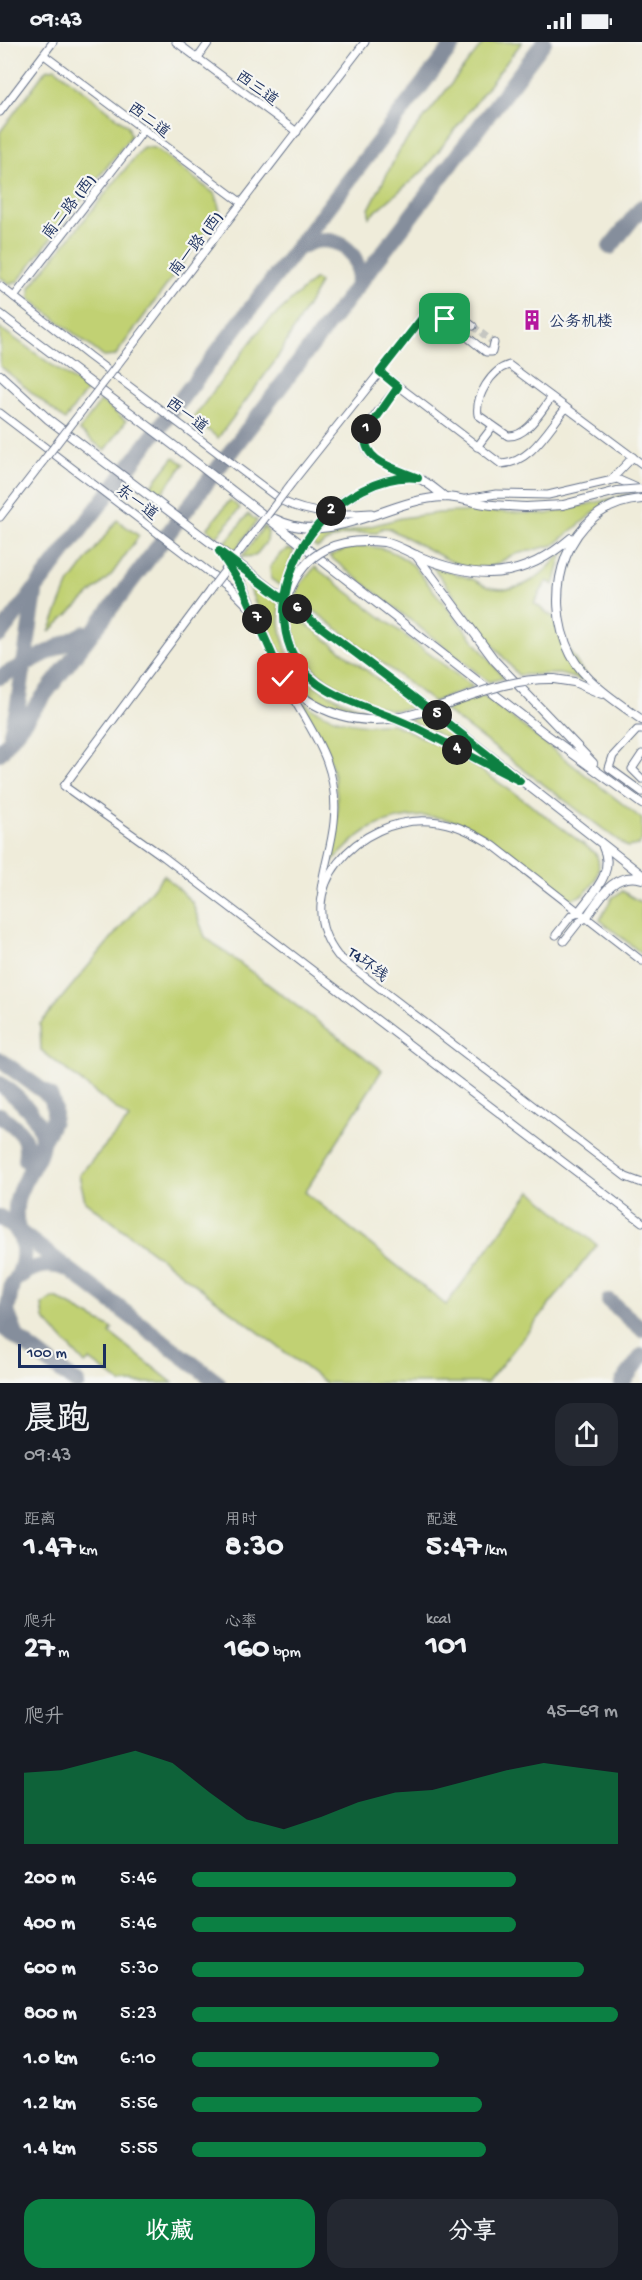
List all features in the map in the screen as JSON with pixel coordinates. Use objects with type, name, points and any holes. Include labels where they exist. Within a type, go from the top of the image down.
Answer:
[{"type":"main road","points":[[0,314],[260,511],[543,732],[642,804]]},
{"type":"main road","points":[[0,375],[48,419],[447,722],[642,877]]},
{"type":"main road","points":[[445,497],[418,478],[388,481],[345,500],[321,521],[302,546],[288,581],[284,606],[286,636],[295,660],[307,675],[324,688],[410,725],[520,781]]},
{"type":"main road","points":[[260,511],[298,528],[321,529],[347,525],[405,504],[445,497],[484,504],[526,507],[563,505],[617,491],[642,489]]},
{"type":"main road","points":[[284,606],[300,573],[322,550],[351,540],[384,542],[452,568],[476,574],[516,570],[536,563],[555,552],[609,508],[642,500]]},
{"type":"main road","points":[[583,528],[567,551],[557,589],[559,617],[571,655],[610,698]]},
{"type":"main road","points":[[219,551],[236,573],[275,662],[285,679],[307,700],[337,716],[371,721],[389,720],[425,711],[517,681],[554,679],[581,685],[610,698],[642,720]]},
{"type":"main road","points":[[416,555],[495,661],[605,777]]},
{"type":"main road","points":[[582,915],[606,873],[606,854],[602,844]]},
{"type":"main road","points":[[582,915],[615,881],[642,877]]},
{"type":"street","points":[[0,112],[53,42]]},
{"type":"street","name":"西三道","points":[[176,42],[297,132]]},
{"type":"street","points":[[197,59],[209,42]]},
{"type":"street","name":"南一路 (西)","points":[[0,517],[365,42]]},
{"type":"street","name":"西二道","points":[[44,55],[242,203]]},
{"type":"street","name":"南二路 (西)","points":[[14,297],[143,131]]},
{"type":"street","name":"西一道","points":[[0,286],[282,501],[297,508],[328,514],[380,513]]},
{"type":"street","points":[[494,343],[495,348],[488,352],[430,308],[291,484],[64,786],[164,857],[642,1222]]},
{"type":"street","points":[[445,319],[465,320],[473,326]]},
{"type":"street","points":[[552,397],[520,434],[508,436],[478,415],[478,400],[495,375],[504,367],[515,368],[642,464]]},
{"type":"street","points":[[380,372],[501,464],[520,460],[566,408]]},
{"type":"street","points":[[398,387],[367,427],[364,440],[369,453],[379,461],[418,478]]},
{"type":"street","name":"东一道","points":[[0,413],[231,589],[255,614]]},
{"type":"street","points":[[477,447],[493,426]]},
{"type":"street","points":[[605,482],[620,473],[633,457]]},
{"type":"street","points":[[464,499],[496,494],[548,495],[617,479],[642,489]]},
{"type":"street","points":[[275,662],[291,694],[318,737],[333,777],[335,819],[320,898]]},
{"type":"street","points":[[642,730],[637,730],[613,756],[609,768],[642,792]]},
{"type":"street","points":[[642,754],[632,769],[642,779]]},
{"type":"street","name":"T4环线","points":[[642,961],[472,831],[449,824],[429,821],[407,822],[369,834],[353,845],[333,869],[320,898],[321,929],[338,956],[626,1177],[642,1183]]},
{"type":"street","points":[[556,935],[571,916],[582,915],[564,941]]},
{"type":"green space","points":[[484,42],[522,42],[424,170],[369,217],[369,209],[400,149]]},
{"type":"green space","points":[[55,68],[128,126],[131,136],[18,281],[10,284],[0,277],[0,132],[46,70]]},
{"type":"green space","points":[[143,147],[155,148],[216,195],[220,212],[115,356],[104,357],[30,299],[30,287]]},
{"type":"green space","points":[[315,279],[319,282],[317,289],[276,360],[218,438],[193,418],[262,327]]},
{"type":"green space","points":[[0,328],[87,390],[65,420],[0,366]]},
{"type":"green space","points":[[101,401],[126,421],[105,451],[79,430]]},
{"type":"green space","points":[[174,457],[184,464],[161,494],[151,486]]},
{"type":"green space","points":[[631,494],[605,504],[554,545],[512,555],[492,567],[470,568],[452,562],[388,528],[382,528],[377,533],[346,535],[317,548],[310,543],[313,537],[348,532],[401,518],[478,511],[546,514]]},
{"type":"green space","points":[[230,500],[240,508],[217,537],[207,529]]},
{"type":"green space","points":[[248,514],[257,521],[235,551],[225,543]]},
{"type":"green space","points":[[117,520],[139,536],[112,574],[49,632],[68,585]]},
{"type":"green space","points":[[264,526],[268,532],[267,541],[255,556],[242,557]]},
{"type":"green space","points":[[354,546],[371,546],[385,550],[413,565],[504,678],[489,682],[329,556]]},
{"type":"green space","points":[[288,549],[294,550],[282,587],[271,579],[270,567],[281,553]]},
{"type":"green space","points":[[563,551],[554,585],[547,581],[534,603],[554,618],[560,636],[589,682],[559,674],[518,675],[473,621],[432,566],[487,586],[501,589],[512,588],[522,586],[540,575]]},
{"type":"green space","points":[[315,567],[473,687],[433,702],[296,597],[300,585]]},
{"type":"green space","points":[[249,583],[279,604],[286,648],[294,664],[305,677],[336,698],[376,714],[334,708],[317,700],[304,689],[292,676],[272,642]]},
{"type":"green space","points":[[292,613],[414,707],[392,710],[381,707],[333,684],[322,676],[303,656],[293,629]]},
{"type":"green space","points":[[483,695],[642,819],[642,840],[638,845],[627,847],[443,709]]},
{"type":"green space","points":[[304,703],[342,721],[368,725],[395,725],[474,766],[595,853],[599,868],[593,883],[582,895],[568,898],[501,845],[478,831],[454,821],[428,816],[401,818],[371,828],[330,862],[337,820],[335,780],[323,742],[302,705]]},
{"type":"green space","points":[[425,715],[470,749],[470,750],[409,720]]},
{"type":"green space","points":[[164,875],[192,902],[205,937],[382,1070],[305,1192],[446,1305],[531,1191],[597,1245],[487,1383],[326,1383],[85,1201],[79,1175],[129,1119],[41,1050],[40,1024]]},
{"type":"green space","points":[[622,891],[642,903],[642,954],[600,920],[612,898]]},
{"type":"green space","points":[[52,1298],[58,1299],[113,1329],[110,1333],[173,1383],[121,1383],[90,1360],[85,1364],[44,1319],[42,1305]]},
{"type":"taxiway","points":[[0,635],[455,42]]},
{"type":"taxiway","points":[[0,753],[544,42]]},
{"type":"taxiway","points":[[610,247],[642,207]]},
{"type":"taxiway","points":[[300,247],[323,240],[344,246],[357,263],[356,288]]},
{"type":"taxiway","points":[[11,733],[17,710],[35,593]]},
{"type":"taxiway","points":[[0,677],[85,633]]},
{"type":"taxiway","points":[[0,1060],[50,1096],[53,1103],[52,1124],[37,1149]]},
{"type":"taxiway","points":[[0,1084],[27,1108],[40,1127],[42,1144],[21,1189],[16,1207],[18,1229]]},
{"type":"taxiway","points":[[0,1115],[17,1128],[24,1138],[25,1159]]},
{"type":"taxiway","points":[[0,1217],[218,1383]]},
{"type":"taxiway","points":[[15,1228],[23,1247],[23,1260],[16,1279],[40,1266],[53,1265],[67,1269]]},
{"type":"taxiway","points":[[12,1284],[7,1312],[17,1337]]},
{"type":"taxiway","points":[[609,1301],[642,1329]]},
{"type":"taxiway","points":[[0,1325],[77,1383]]},
{"type":"taxiway","points":[[622,1383],[642,1356]]},
{"type":"tunnel","points":[[473,326],[494,343]]},
{"type":"place","name":"公务机楼","points":[[532,320]]},
{"type":"route","points":[[283,679],[236,573],[219,551],[251,575],[301,613],[352,650],[466,737],[520,781],[410,725],[324,688],[307,675],[295,660],[286,636],[284,606],[285,593],[288,581],[302,546],[317,526],[345,500],[374,485],[398,478],[418,478],[374,458],[366,447],[365,434],[367,427],[398,387],[380,372],[430,308],[445,319]]}]
